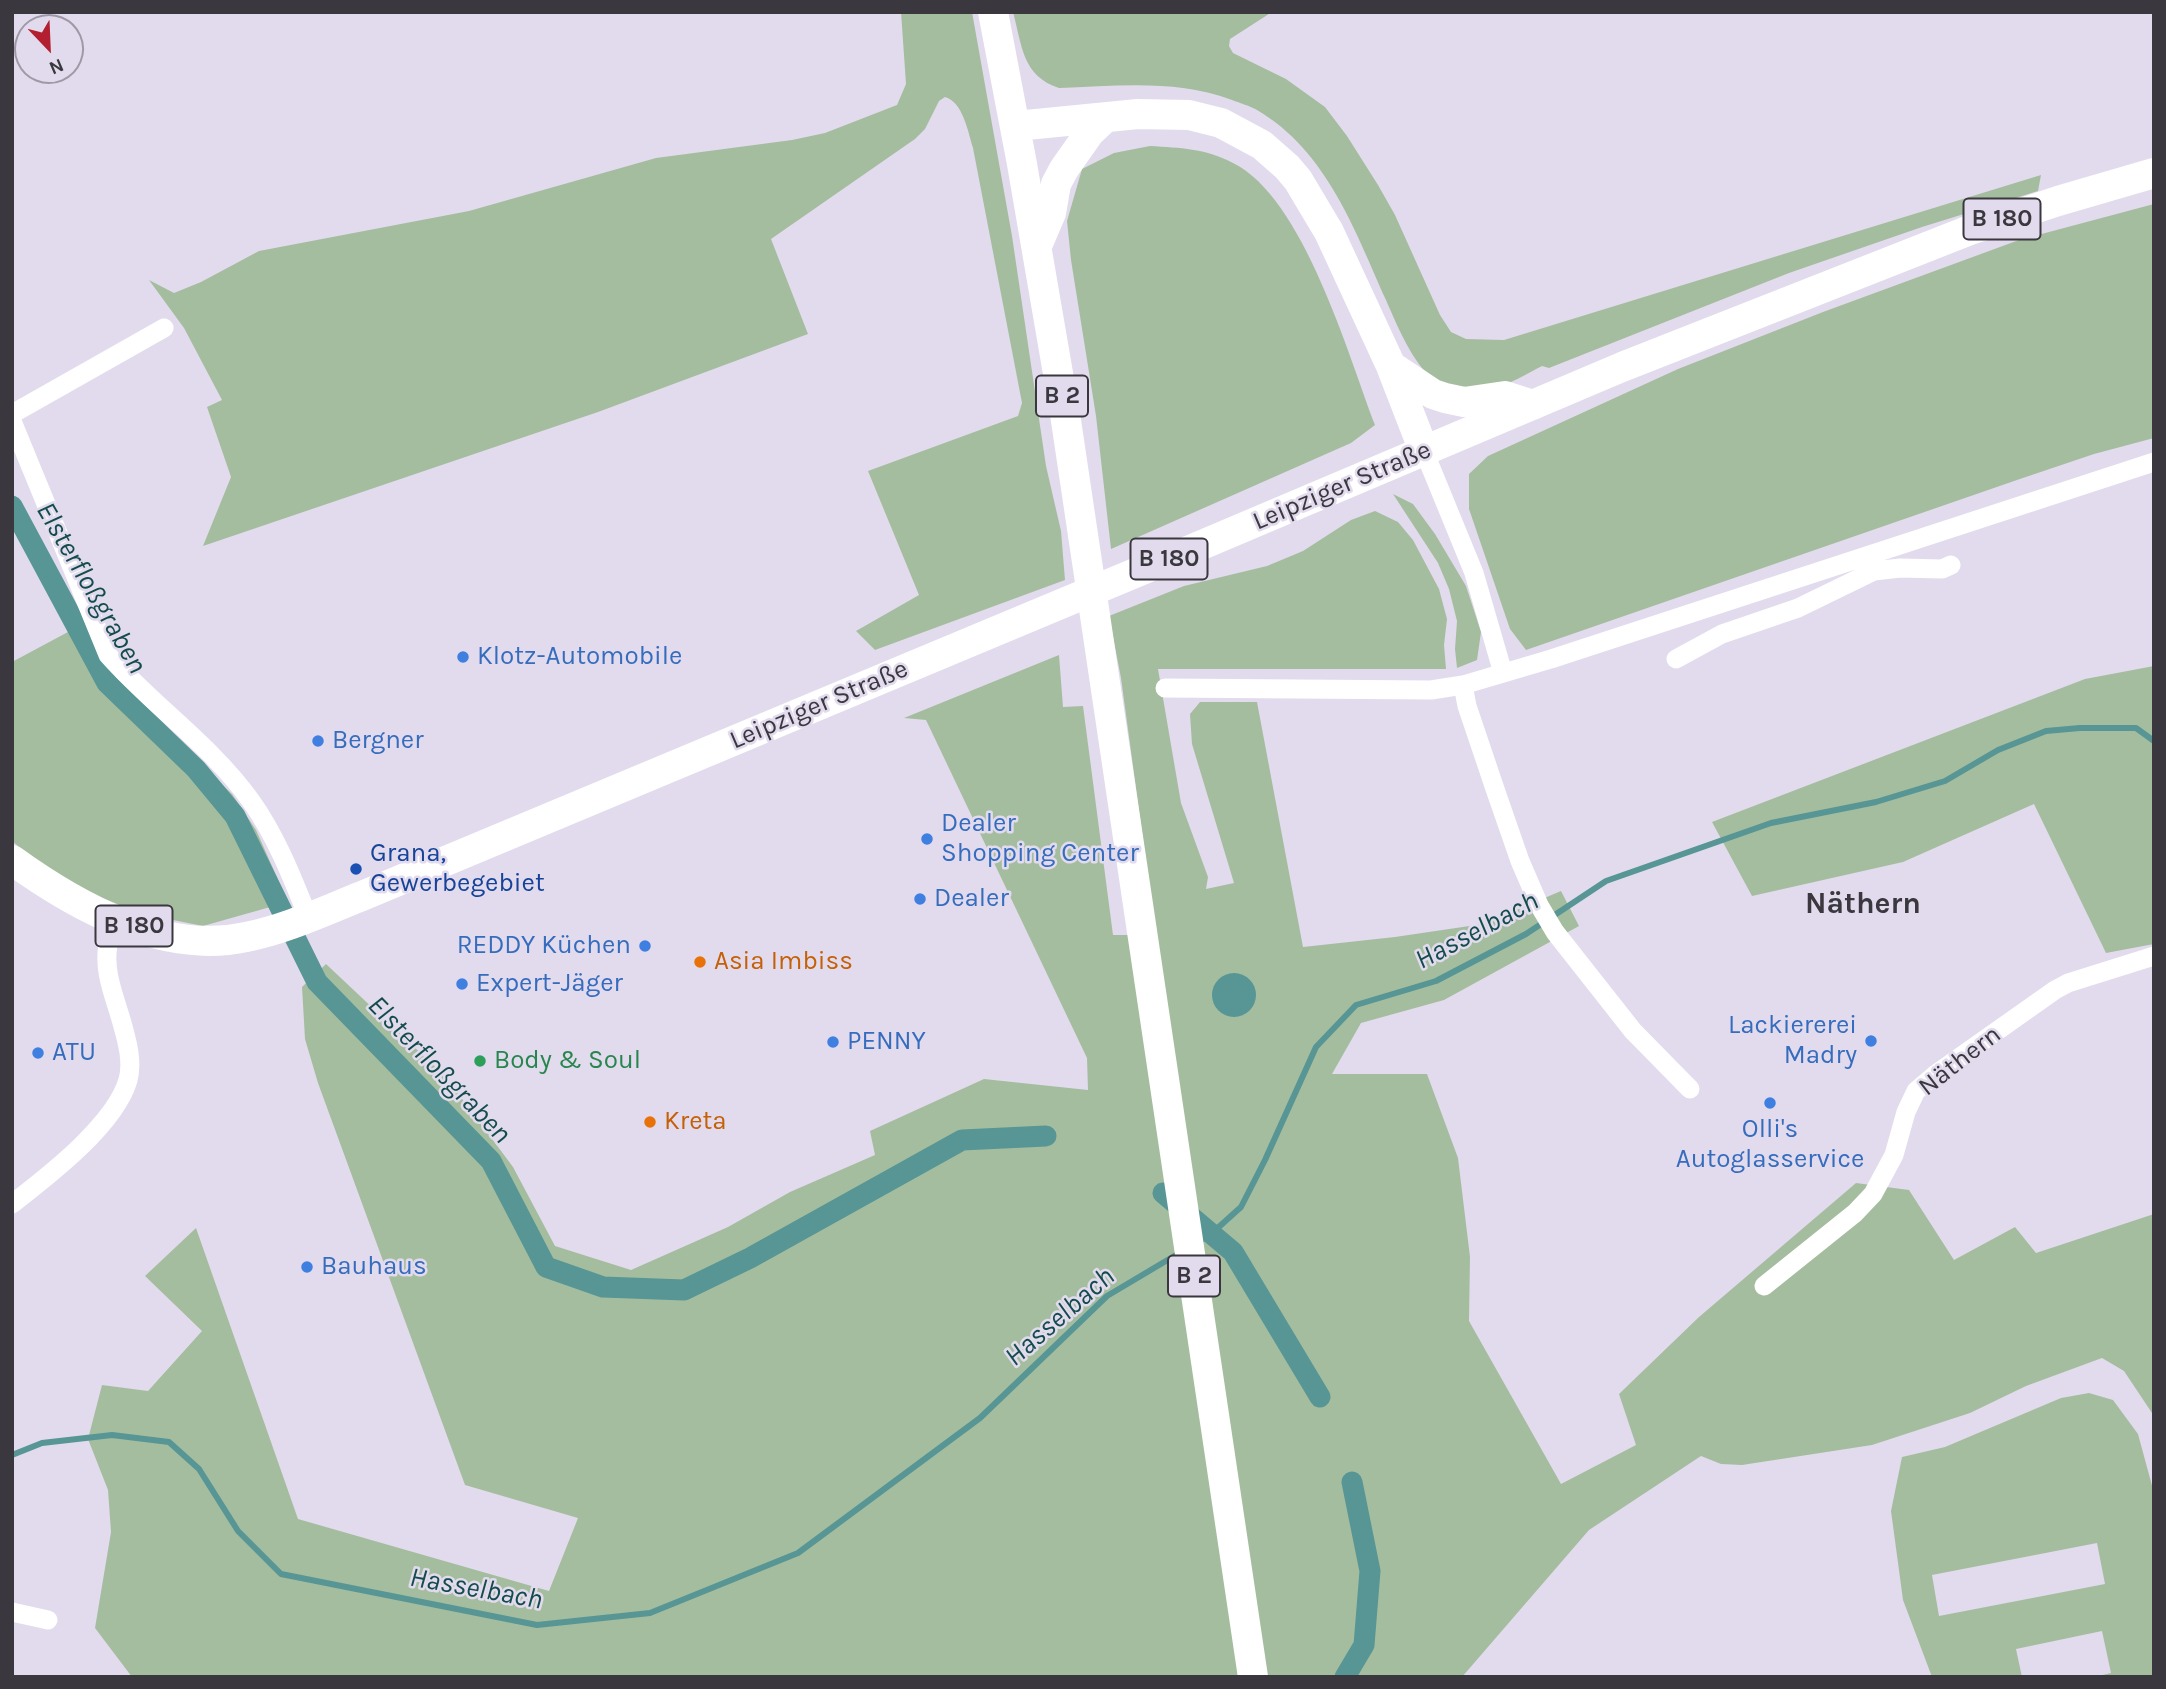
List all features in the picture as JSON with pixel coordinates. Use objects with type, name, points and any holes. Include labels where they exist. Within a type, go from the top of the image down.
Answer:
[{"type":"main road","name":"B 2","points":[[993,12],[1016,126],[1065,414],[1253,1677]]},
{"type":"main road","points":[[1016,126],[1155,113],[1189,115],[1236,129],[1275,155],[1298,180],[1314,205],[1391,366],[1424,451]]},
{"type":"main road","points":[[1037,246],[1051,213],[1056,184],[1090,132],[1105,117]]},
{"type":"main road","name":"Leipziger Straße","points":[[12,860],[64,894],[115,919],[162,934],[205,940],[245,937],[270,931],[868,685],[1622,367],[1970,230],[2154,173]]},
{"type":"main road","points":[[1391,366],[1433,394],[1445,398],[1464,402],[1505,396],[1533,405]]},
{"type":"street","points":[[12,414],[164,328]]},
{"type":"street","points":[[12,421],[108,655],[130,680],[170,714],[207,751],[250,799],[270,831],[304,918]]},
{"type":"street","points":[[1424,451],[1474,573],[1503,673]]},
{"type":"street","points":[[1165,688],[1431,690],[1463,685],[1872,563],[2154,462]]},
{"type":"street","points":[[1676,659],[1722,634],[1798,608],[1872,563],[1900,568],[1942,569],[1951,565]]},
{"type":"street","points":[[1463,685],[1467,706],[1495,789],[1520,861],[1539,905],[1555,932],[1633,1031],[1690,1089]]},
{"type":"street","points":[[12,1204],[57,1168],[98,1129],[124,1090],[128,1079],[130,1054],[108,978],[108,944],[115,919]]},
{"type":"street","name":"Näthern","points":[[1764,1286],[1855,1213],[1873,1194],[1895,1155],[1906,1112],[1916,1091],[1936,1074],[2055,990],[2068,983],[2154,956]]},
{"type":"street","points":[[12,1612],[48,1620]]},
{"type":"shaded area","points":[[901,12],[972,12],[1012,236],[1046,466],[1061,531],[1065,580],[875,650],[856,631],[919,595],[868,471],[1018,416],[1022,403],[973,148],[960,111],[945,97],[939,101],[925,129],[915,139],[771,239],[808,334],[598,412],[203,546],[231,477],[207,407],[222,400],[184,328],[149,280],[174,293],[259,251],[469,211],[656,158],[825,133],[897,105],[906,84]]},
{"type":"shaded area","points":[[1013,12],[1272,12],[1230,39],[1229,46],[1233,53],[1286,79],[1325,107],[1347,136],[1395,215],[1440,315],[1451,332],[1466,339],[1504,340],[2041,175],[2038,191],[1789,273],[1549,368],[1542,366],[1503,385],[1486,390],[1466,389],[1433,378],[1416,359],[1399,329],[1363,247],[1336,195],[1302,147],[1281,127],[1251,107],[1211,93],[1190,89],[1147,85],[1059,88],[1047,83],[1037,76],[1026,58]]},
{"type":"shaded area","points":[[1150,146],[1202,152],[1233,163],[1258,181],[1281,208],[1302,242],[1320,280],[1375,425],[1351,443],[1111,549],[1096,416],[1067,221],[1082,169],[1114,153]]},
{"type":"shaded area","points":[[2154,204],[2154,438],[2094,454],[1526,650],[1510,629],[1469,509],[1469,474],[1488,456],[1678,369],[1823,312],[2019,240]]},
{"type":"shaded area","points":[[1393,494],[1413,504],[1435,534],[1466,586],[1481,632],[1477,660],[1457,668],[1457,621],[1449,589],[1438,563]]},
{"type":"shaded area","points":[[1375,511],[1398,522],[1413,540],[1439,589],[1447,619],[1444,645],[1446,669],[1158,669],[1181,803],[1208,877],[1206,889],[1234,883],[1192,744],[1190,714],[1200,702],[1257,702],[1303,947],[1483,924],[1561,891],[1579,926],[1444,1000],[1361,1023],[1332,1074],[1427,1074],[1458,1158],[1470,1257],[1469,1321],[1561,1484],[1636,1445],[1619,1394],[1699,1317],[1856,1183],[1909,1190],[1954,1260],[2015,1227],[2036,1253],[2154,1214],[2154,1416],[2124,1371],[2102,1358],[2026,1386],[1970,1413],[1872,1445],[1742,1465],[1721,1464],[1701,1456],[1589,1530],[1462,1677],[132,1677],[95,1628],[111,1532],[108,1490],[88,1439],[102,1385],[148,1391],[202,1331],[145,1276],[196,1228],[298,1519],[549,1591],[578,1518],[465,1485],[318,1083],[305,1039],[302,987],[326,964],[445,1076],[513,1167],[555,1246],[631,1270],[728,1227],[790,1192],[875,1155],[870,1131],[984,1079],[1088,1090],[1087,1058],[926,720],[904,718],[1059,655],[1063,707],[1083,706],[1113,935],[1156,935],[1121,678],[1109,616],[1184,586],[1267,566],[1303,551],[1351,520]]},
{"type":"shaded area","points":[[81,625],[107,674],[232,794],[256,830],[288,902],[203,926],[143,914],[81,890],[12,841],[12,662]]},
{"type":"shaded area","points":[[2154,666],[2154,944],[2106,953],[2034,804],[1903,862],[1752,896],[1712,822],[2085,679]]},
{"type":"shaded area","points":[[1234,973],[1249,980],[1256,995],[1249,1010],[1234,1017],[1219,1010],[1212,995],[1219,980]]},
{"type":"shaded area","points":[[2089,1393],[2113,1400],[2138,1434],[2154,1493],[2154,1677],[2094,1677],[2111,1673],[2102,1631],[2016,1649],[2022,1677],[1932,1677],[1903,1600],[1891,1511],[1902,1457],[1945,1447],[2061,1398]],"holes":[[[2097,1543],[2105,1584],[1939,1616],[1932,1575]]]},
{"type":"waterway","name":"Elsterfloßgraben","points":[[12,506],[107,683],[196,769],[235,816],[317,982],[491,1161],[546,1267],[603,1287],[684,1290],[750,1258],[962,1140],[1046,1136]]},
{"type":"waterway","name":"Hasselbach","points":[[1196,1243],[1211,1234],[1241,1207],[1316,1047],[1356,1005],[1436,981],[1526,934],[1606,881],[1771,823],[1876,802],[1945,781],[1998,750],[2046,731],[2136,728],[2154,741]]},
{"type":"waterway","name":"Elsterfloßgraben","points":[[1163,1193],[1233,1252],[1320,1397]]},
{"type":"waterway","name":"Hasselbach","points":[[12,1455],[42,1443],[112,1435],[169,1442],[199,1469],[238,1531],[281,1574],[537,1625],[650,1613],[798,1553],[980,1418],[1107,1296],[1181,1252]]},
{"type":"waterway","name":"Elsterfloßgraben","points":[[1345,1677],[1364,1645],[1370,1571],[1352,1482]]},
{"type":"place","name":"Klotz-Automobile","points":[[463,657]]},
{"type":"place","name":"Bergner","points":[[318,741]]},
{"type":"place","name":"Dealer Shopping Center","points":[[927,839]]},
{"type":"place","name":"Grana, Gewerbegebiet","points":[[356,869]]},
{"type":"place","name":"Dealer","points":[[920,899]]},
{"type":"place","name":"REDDY Küchen","points":[[645,946]]},
{"type":"place","name":"Asia Imbiss","points":[[700,962]]},
{"type":"place","name":"Expert-Jäger","points":[[462,984]]},
{"type":"place","name":"Lackiererei Madry","points":[[1871,1041]]},
{"type":"place","name":"PENNY","points":[[833,1042]]},
{"type":"place","name":"ATU","points":[[38,1053]]},
{"type":"place","name":"Body & Soul","points":[[480,1061]]},
{"type":"place","name":"Olli's Autoglasservice","points":[[1770,1103]]},
{"type":"place","name":"Kreta","points":[[650,1122]]},
{"type":"place","name":"Bauhaus","points":[[307,1267]]},
{"type":"district","name":"Näthern","points":[[1863,904]]}]
